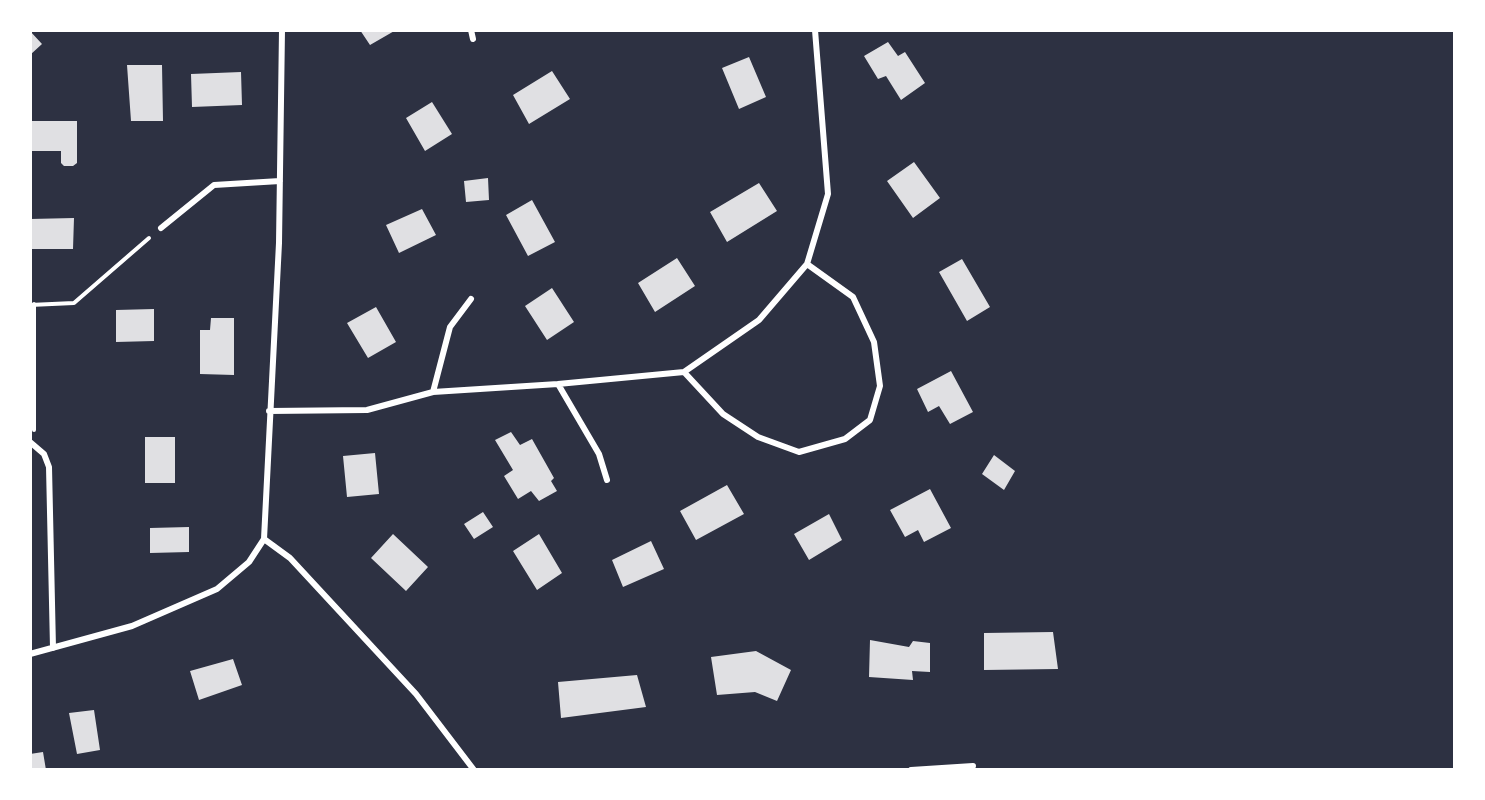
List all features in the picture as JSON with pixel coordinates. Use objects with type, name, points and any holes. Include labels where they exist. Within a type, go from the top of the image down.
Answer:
[{"type":"street","points":[[30,654],[132,626],[217,589],[249,562],[264,539],[279,243],[282,30]]},
{"type":"street","points":[[471,30],[473,39]]},
{"type":"street","points":[[269,411],[367,410],[433,392],[558,384],[684,372],[759,320],[807,264],[828,194],[815,30]]},
{"type":"street","points":[[161,228],[214,185],[280,181]]},
{"type":"street","points":[[684,372],[723,414],[758,437],[799,452],[845,439],[870,420],[879,386],[874,342],[853,297],[807,264]]},
{"type":"street","points":[[433,392],[450,327],[471,299]]},
{"type":"street","points":[[558,384],[599,454],[607,480]]},
{"type":"street","points":[[32,443],[44,454],[49,467],[53,648]]},
{"type":"street","points":[[264,539],[290,558],[416,694],[474,770]]},
{"type":"street","points":[[911,770],[973,766]]},
{"type":"path","points":[[32,443],[32,305],[74,303],[161,228]]},
{"type":"building","points":[[360,30],[396,30],[370,45]]},
{"type":"building","points":[[30,31],[42,44],[30,55]]},
{"type":"building","points":[[888,42],[898,56],[905,52],[925,83],[901,100],[886,76],[878,79],[864,56]]},
{"type":"building","points":[[749,57],[766,97],[739,109],[722,68]]},
{"type":"building","points":[[127,65],[162,65],[163,121],[131,121]]},
{"type":"building","points":[[552,71],[570,99],[529,124],[513,95]]},
{"type":"building","points":[[241,72],[242,105],[192,107],[191,74]]},
{"type":"building","points":[[432,102],[452,134],[425,151],[406,118]]},
{"type":"building","points":[[31,121],[77,121],[77,163],[73,166],[64,166],[61,163],[61,151],[31,151]]},
{"type":"building","points":[[914,162],[940,198],[913,218],[887,181]]},
{"type":"building","points":[[488,178],[489,200],[466,202],[464,181]]},
{"type":"building","points":[[759,183],[777,211],[727,242],[710,212]]},
{"type":"building","points":[[532,200],[555,242],[528,256],[506,215]]},
{"type":"building","points":[[422,209],[436,235],[399,253],[386,225]]},
{"type":"building","points":[[74,218],[73,249],[30,249],[30,219]]},
{"type":"building","points":[[677,258],[695,286],[655,312],[638,283]]},
{"type":"building","points":[[962,259],[990,307],[967,321],[939,272]]},
{"type":"building","points":[[552,288],[574,322],[547,340],[525,306]]},
{"type":"building","points":[[376,307],[396,342],[368,358],[347,323]]},
{"type":"building","points":[[154,309],[154,341],[116,342],[116,310]]},
{"type":"building","points":[[211,318],[234,318],[234,375],[200,374],[200,330],[210,330]]},
{"type":"building","points":[[951,371],[973,412],[950,424],[939,406],[928,412],[917,389]]},
{"type":"building","points":[[511,432],[520,445],[532,439],[554,478],[551,481],[557,491],[539,501],[531,491],[518,499],[504,476],[513,470],[495,440]]},
{"type":"building","points":[[145,437],[175,437],[175,483],[145,483]]},
{"type":"building","points":[[375,453],[379,494],[347,497],[343,456]]},
{"type":"building","points":[[994,455],[1015,471],[1004,490],[982,474]]},
{"type":"building","points":[[727,485],[744,514],[696,540],[680,511]]},
{"type":"building","points":[[930,489],[951,528],[924,542],[918,530],[905,537],[890,510]]},
{"type":"building","points":[[483,512],[493,527],[474,539],[464,524]]},
{"type":"building","points":[[829,514],[842,540],[809,560],[794,534]]},
{"type":"building","points":[[189,527],[189,552],[150,553],[150,528]]},
{"type":"building","points":[[393,534],[428,567],[406,591],[371,558]]},
{"type":"building","points":[[539,534],[562,573],[537,590],[513,551]]},
{"type":"building","points":[[651,541],[664,569],[623,587],[612,560]]},
{"type":"building","points":[[1053,632],[1058,669],[984,670],[984,633]]},
{"type":"building","points":[[870,640],[909,647],[913,641],[930,643],[930,672],[912,671],[913,680],[869,677]]},
{"type":"building","points":[[756,651],[791,670],[777,701],[755,692],[717,695],[711,657]]},
{"type":"building","points":[[233,659],[242,685],[199,700],[190,671]]},
{"type":"building","points":[[637,675],[646,707],[561,718],[558,682]]},
{"type":"building","points":[[94,710],[100,750],[77,754],[69,713]]},
{"type":"building","points":[[43,752],[46,770],[30,770],[30,754]]}]
